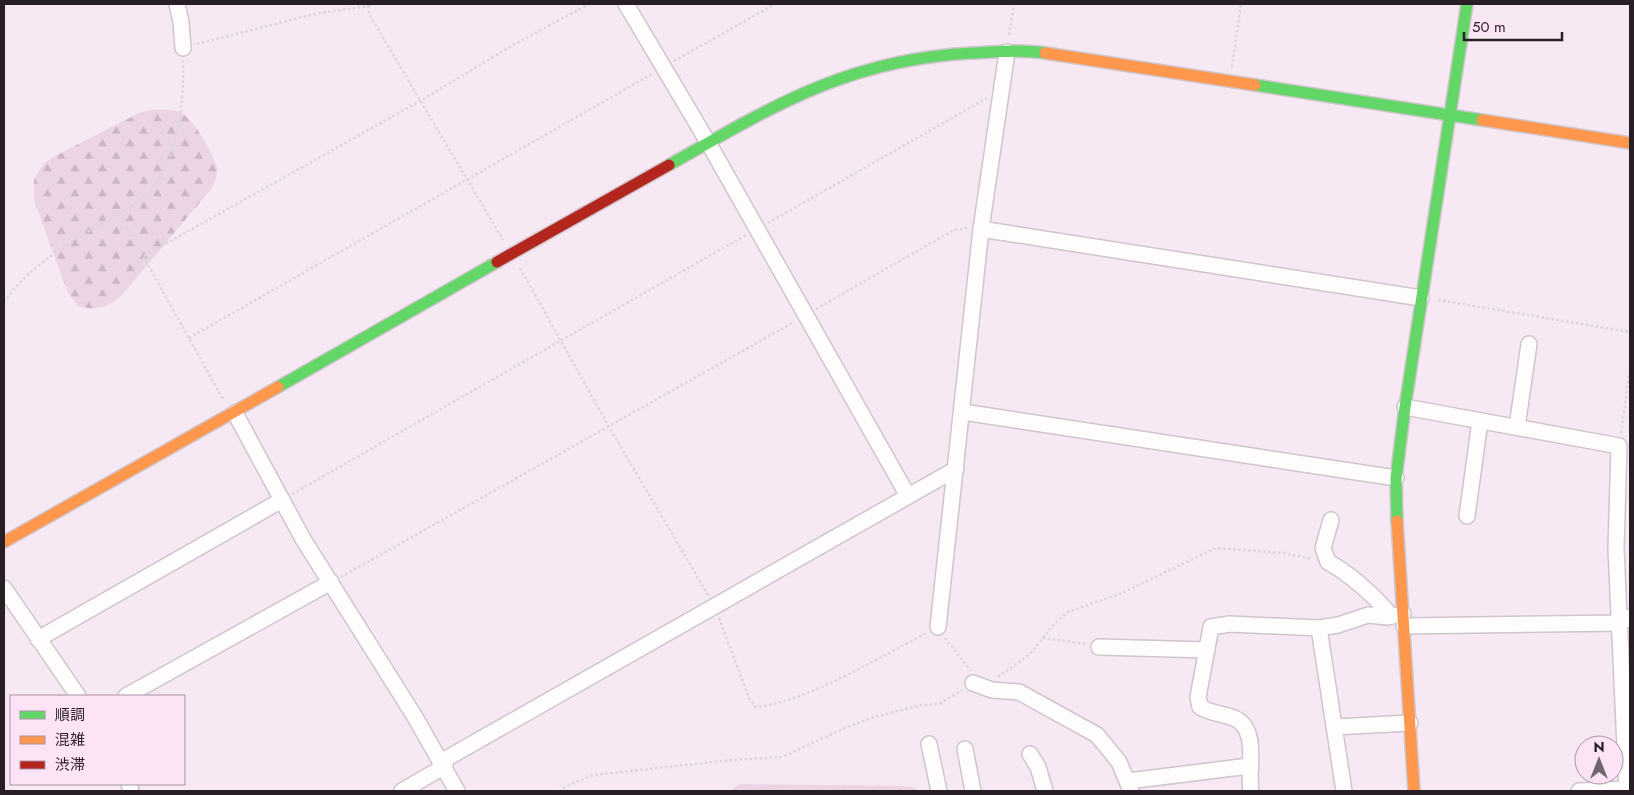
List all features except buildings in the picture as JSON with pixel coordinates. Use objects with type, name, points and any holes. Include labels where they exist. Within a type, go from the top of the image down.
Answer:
[{"type":"street","points":[[177,4],[181,22],[183,48]]},
{"type":"street","points":[[626,4],[709,144],[908,496]]},
{"type":"street","points":[[1414,791],[1400,618],[1396,478],[1405,407],[1467,4]]},
{"type":"street","points":[[938,628],[963,412],[981,229],[1007,52]]},
{"type":"street","points":[[4,542],[235,414],[512,254],[790,98],[858,72],[893,62],[1007,52],[1067,56],[1630,142]]},
{"type":"street","points":[[981,229],[1422,298]]},
{"type":"street","points":[[1517,428],[1529,344]]},
{"type":"street","points":[[1405,407],[1619,446],[1616,549],[1625,620],[1627,790],[1579,791]]},
{"type":"street","points":[[963,412],[1396,478]]},
{"type":"street","points":[[235,414],[303,539],[443,763],[458,791]]},
{"type":"street","points":[[1467,516],[1480,420]]},
{"type":"street","points":[[402,791],[443,763],[956,469]]},
{"type":"street","points":[[38,639],[282,500]]},
{"type":"street","points":[[1331,520],[1324,548],[1328,562],[1338,567],[1400,618]]},
{"type":"street","points":[[128,695],[331,582]]},
{"type":"street","points":[[4,588],[77,695]]},
{"type":"street","points":[[1251,791],[1250,748],[1248,733],[1243,723],[1235,718],[1200,707],[1198,697],[1211,628],[1230,624],[1319,628],[1338,625],[1368,615],[1400,618],[1625,620]]},
{"type":"street","points":[[1319,628],[1344,791]]},
{"type":"street","points":[[1099,647],[1207,650]]},
{"type":"street","points":[[977,685],[992,690],[1019,692],[1097,735],[1119,762],[1129,786],[1249,766]]},
{"type":"street","points":[[1334,726],[1410,723]]},
{"type":"street","points":[[929,744],[939,791]]},
{"type":"street","points":[[965,749],[973,791]]},
{"type":"street","points":[[1030,754],[1038,767],[1045,791]]},
{"type":"path","points":[[4,302],[16,286],[70,242],[119,213],[152,190],[169,160],[176,132],[184,83],[183,48],[314,14],[373,4]]},
{"type":"path","points":[[144,256],[420,101],[513,45],[589,4]]},
{"type":"path","points":[[673,62],[775,4]]},
{"type":"path","points":[[1007,52],[1014,4]]},
{"type":"path","points":[[1230,81],[1241,4]]},
{"type":"path","points":[[368,6],[369,14],[432,124],[512,254],[608,425],[715,607],[749,698],[756,707],[777,705],[838,678],[938,628],[956,654],[971,670],[977,685]]},
{"type":"path","points":[[189,338],[655,72]]},
{"type":"path","points":[[766,224],[1001,90]]},
{"type":"path","points":[[119,213],[221,397],[235,414]]},
{"type":"path","points":[[331,582],[954,230],[971,227],[981,229]]},
{"type":"path","points":[[282,500],[749,234]]},
{"type":"path","points":[[1422,298],[1630,332]]},
{"type":"path","points":[[1619,446],[1630,368]]},
{"type":"path","points":[[559,791],[594,775],[731,760],[782,757],[874,717],[921,705],[939,704],[977,685],[991,682],[1030,654],[1054,624],[1068,612],[1122,594],[1216,548],[1284,553],[1328,562]]},
{"type":"path","points":[[1043,638],[1074,642]]},
{"type":"green space","points":[[150,110],[174,110],[186,116],[203,138],[212,155],[217,169],[216,178],[212,188],[122,295],[106,306],[91,308],[78,306],[68,293],[34,200],[34,179],[44,163],[55,156],[139,113]]},
{"type":"green space","points":[[740,784],[905,786],[916,788],[918,791],[730,791]]},
{"type":"traffic: fast","points":[[1397,521],[1396,478],[1405,407],[1467,4]]},
{"type":"traffic: fast","points":[[669,165],[778,105],[850,76],[888,65],[929,57],[1009,51],[1045,53]]},
{"type":"traffic: fast","points":[[1255,85],[1482,120]]},
{"type":"traffic: fast","points":[[278,387],[497,262]]},
{"type":"traffic: slow","points":[[1045,53],[1255,85]]},
{"type":"traffic: slow","points":[[1482,120],[1630,143]]},
{"type":"traffic: slow","points":[[4,542],[278,387]]},
{"type":"traffic: slow","points":[[1397,521],[1414,791]]},
{"type":"traffic: jam","points":[[497,262],[669,165]]}]
